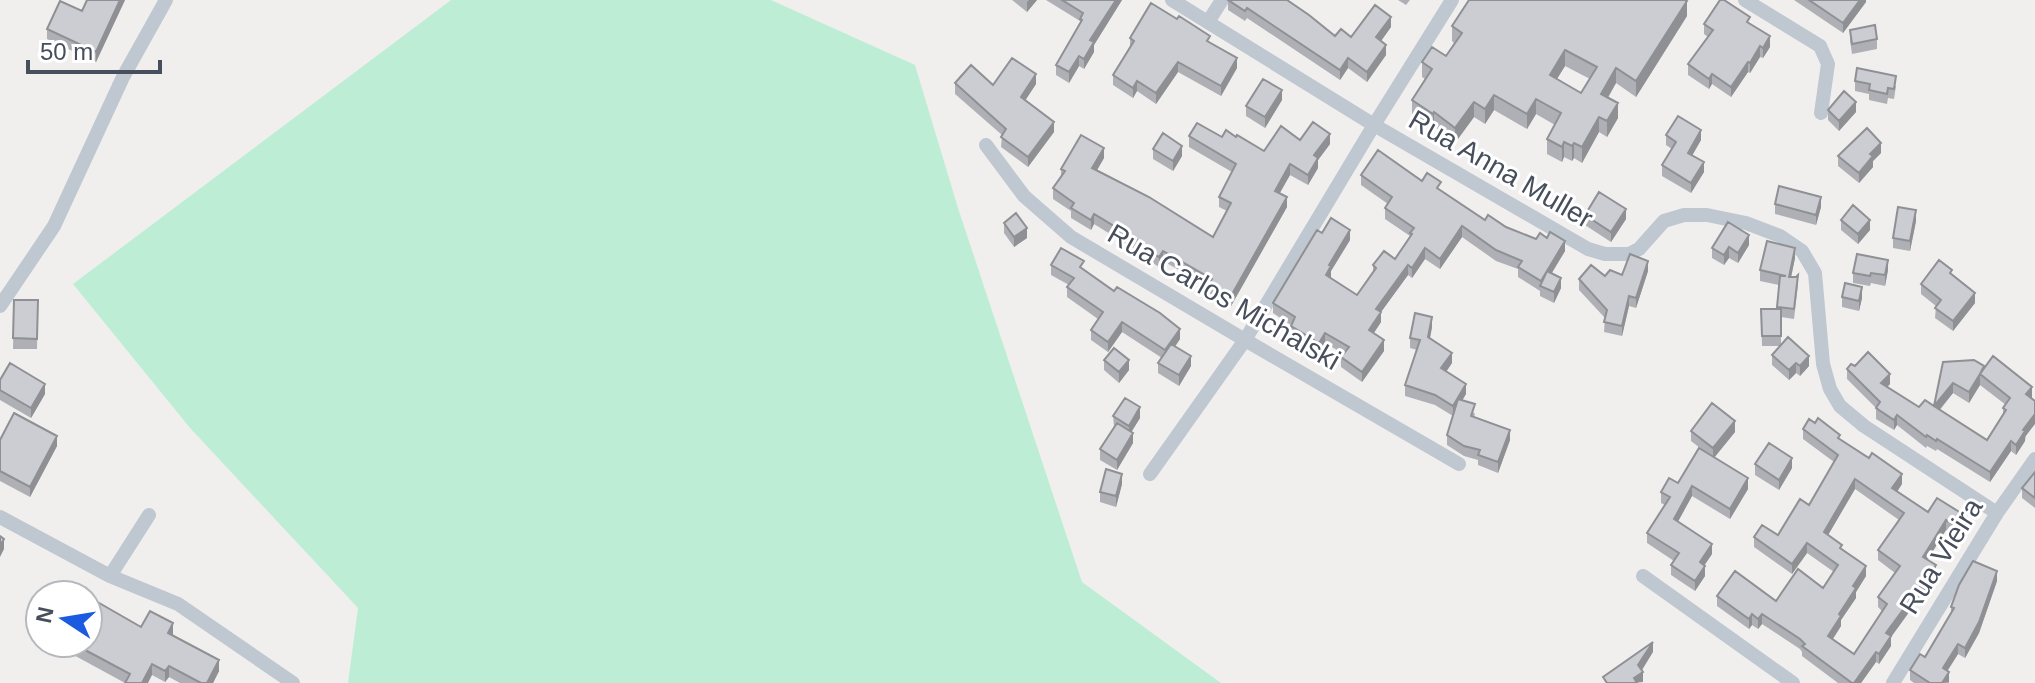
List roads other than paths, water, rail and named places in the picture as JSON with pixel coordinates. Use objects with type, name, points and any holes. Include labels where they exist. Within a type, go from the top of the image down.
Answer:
[{"type":"street","points":[[0,306],[54,226],[123,77],[166,0]]},
{"type":"street","name":"Rua Anna Muller","points":[[1172,0],[1374,125],[1588,249],[1617,255],[1629,254],[1639,249],[1664,221],[1684,215],[1707,215],[1746,223],[1780,236],[1802,251],[1815,273],[1823,364],[1830,389],[1840,406],[1864,426],[1997,513]]},
{"type":"street","points":[[1208,22],[1222,0]]},
{"type":"street","points":[[1150,474],[1245,340],[1452,0]]},
{"type":"street","points":[[1745,0],[1820,46],[1828,64],[1821,113]]},
{"type":"street","name":"Rua Carlos Michalski","points":[[986,145],[1024,196],[1071,237],[1459,464]]},
{"type":"street","name":"Rua Vieira","points":[[1893,683],[1997,513],[2035,459]]},
{"type":"street","points":[[110,576],[149,515]]},
{"type":"street","points":[[0,517],[110,576],[178,604],[293,683]]},
{"type":"street","points":[[1643,576],[1793,683]]}]
